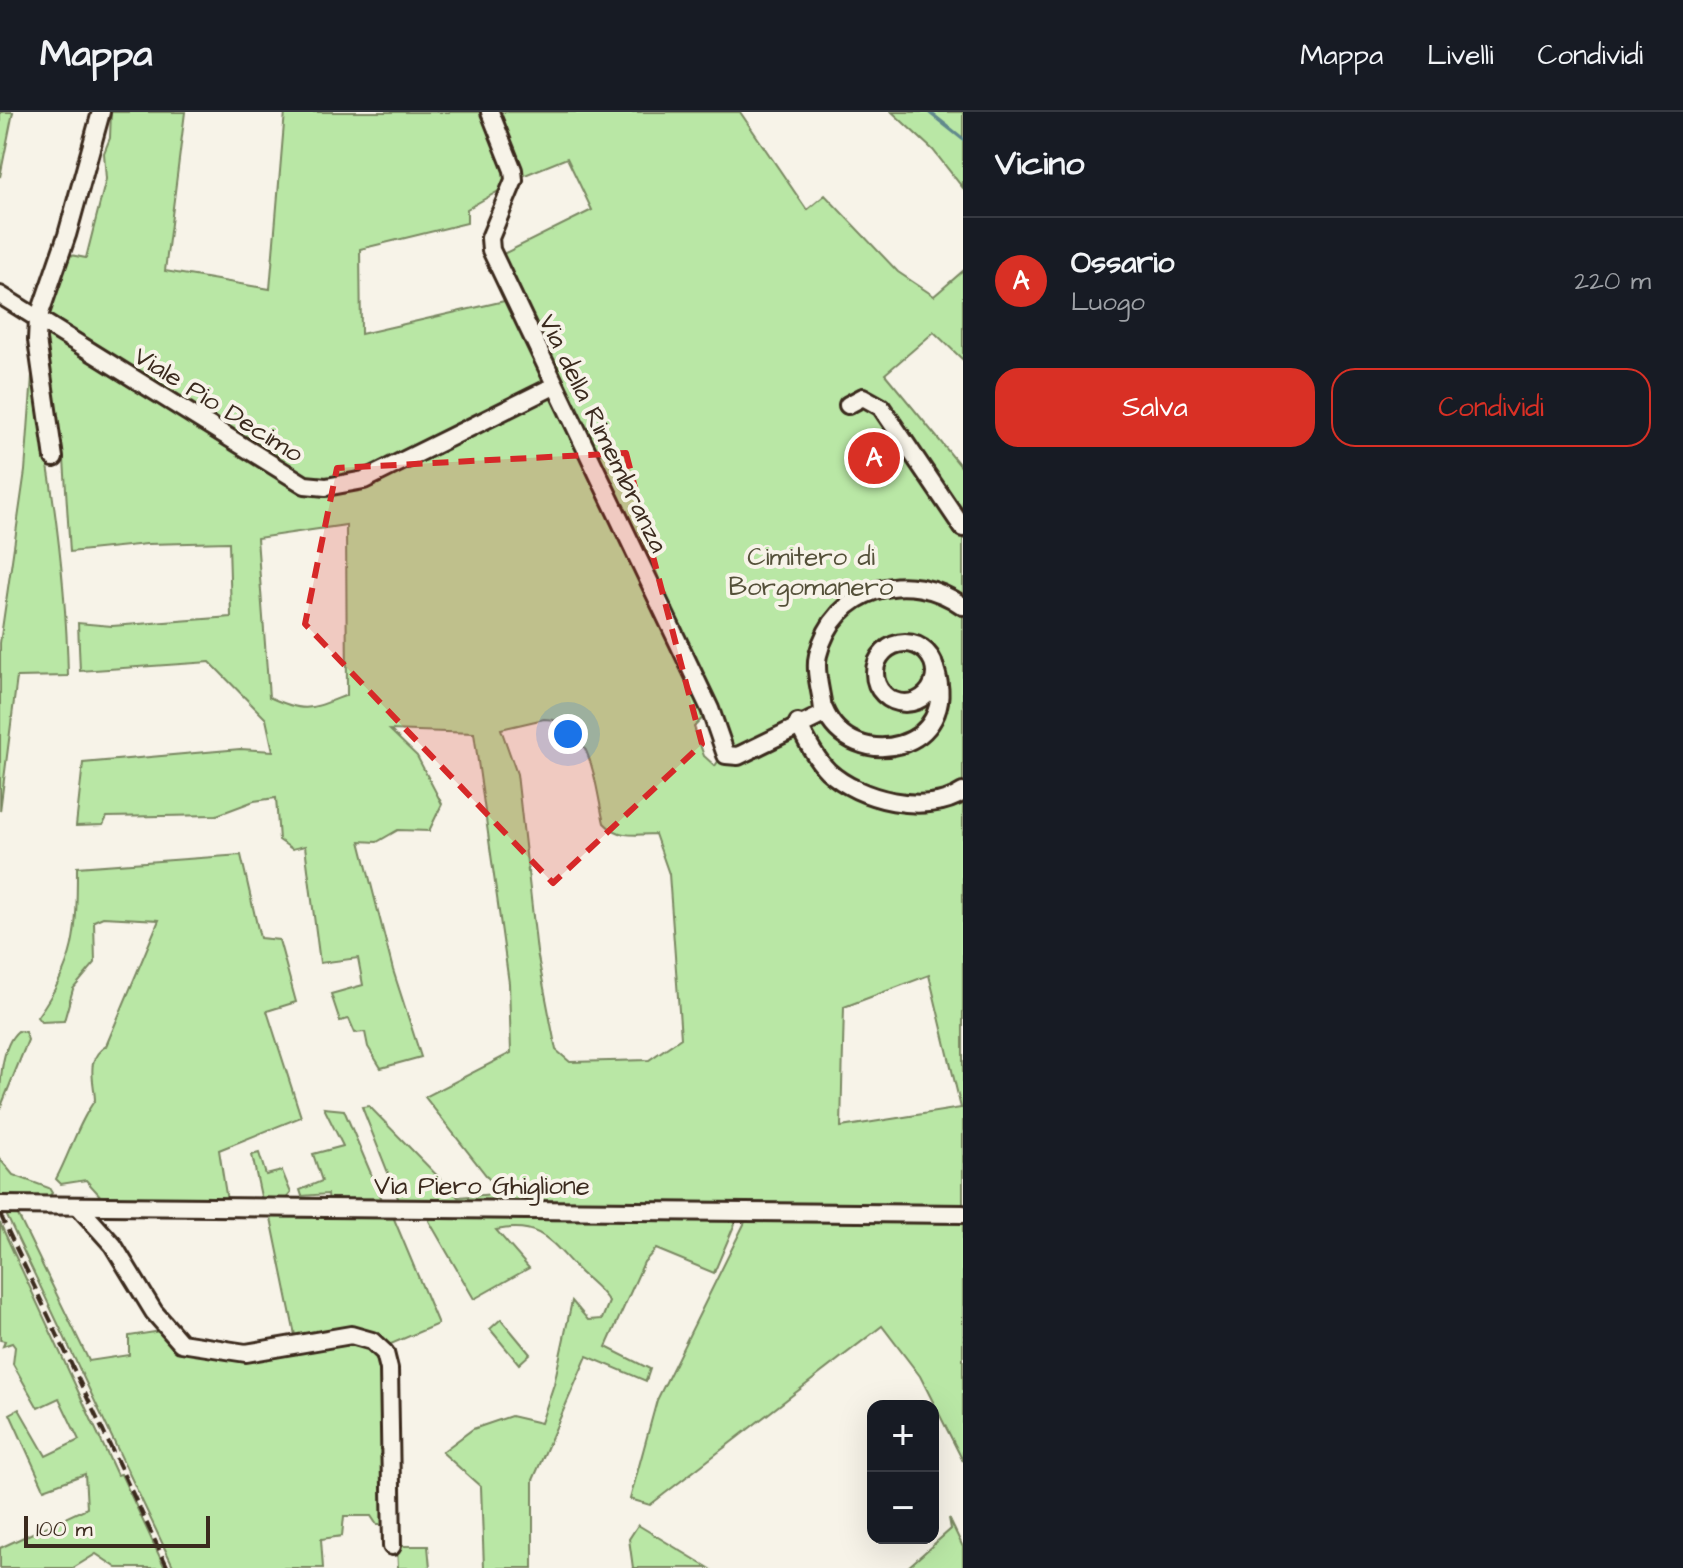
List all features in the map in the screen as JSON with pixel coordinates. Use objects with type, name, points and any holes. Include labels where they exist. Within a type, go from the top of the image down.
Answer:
[{"type":"street","points":[[54,458],[37,340],[38,319],[67,235],[101,112]]},
{"type":"street","name":"Via della Rimembranza","points":[[490,112],[514,180],[490,246],[710,709],[724,752],[730,757],[743,754],[799,725]]},
{"type":"street","name":"Viale Pio Decimo","points":[[0,295],[296,481],[312,486],[326,487],[364,480],[554,386]]},
{"type":"street","points":[[848,405],[863,397],[881,407],[963,528]]},
{"type":"street","points":[[935,668],[941,685],[941,708],[930,727],[908,742],[880,747],[854,742],[838,731],[824,709],[817,687],[818,656],[832,622],[849,603],[875,590],[904,584],[938,591],[963,606]]},
{"type":"street","points":[[824,709],[822,715],[799,725],[829,772],[859,790],[901,802],[923,804],[945,802],[963,792]]},
{"type":"street","name":"Via Piero Ghiglione","points":[[0,1205],[963,1214]]},
{"type":"street","points":[[78,1206],[113,1245],[154,1312],[181,1343],[246,1353],[351,1335],[372,1341],[385,1353],[389,1369],[392,1546]]},
{"type":"highlighted area","points":[[626,453],[702,744],[553,883],[305,624],[337,468]]},
{"type":"green space","points":[[0,112],[13,112],[0,177]]},
{"type":"green space","name":"Cimitero di Borgomanero","points":[[111,112],[185,112],[165,271],[270,289],[285,112],[488,112],[513,170],[502,189],[467,209],[467,223],[360,249],[361,334],[513,299],[495,258],[592,210],[567,158],[520,177],[493,112],[740,112],[807,210],[825,195],[898,272],[934,296],[963,271],[963,360],[934,332],[885,374],[963,469],[963,1204],[400,1203],[362,1107],[369,1106],[458,1197],[495,1194],[492,1183],[425,1097],[511,1053],[509,983],[474,733],[390,730],[417,756],[442,804],[429,831],[398,830],[377,842],[360,841],[393,970],[421,1057],[381,1068],[368,1047],[365,1032],[355,1033],[349,1019],[340,1021],[331,994],[363,985],[358,958],[320,963],[305,846],[292,849],[279,840],[276,798],[254,801],[217,815],[107,817],[103,825],[76,826],[83,763],[240,749],[273,751],[266,719],[210,662],[80,671],[78,623],[112,626],[231,617],[229,542],[147,544],[70,552],[64,459],[38,319],[60,253],[86,258],[106,179],[104,153],[110,138]],"holes":[[[346,525],[347,695],[308,708],[292,706],[269,697],[257,538]],[[710,710],[724,752],[715,766],[704,756],[694,727]],[[544,719],[560,722],[572,730],[589,757],[604,823],[621,833],[655,834],[669,874],[681,1038],[649,1060],[570,1062],[556,1050],[537,952],[517,774],[501,729]],[[929,975],[961,1108],[841,1127],[844,1007]]]},
{"type":"green space","points":[[892,112],[963,112],[963,188],[933,150]]},
{"type":"green space","points":[[32,376],[57,526],[68,676],[17,677],[0,811],[0,643],[25,471]]},
{"type":"green space","points":[[241,855],[260,938],[279,940],[296,1002],[267,1011],[301,1117],[219,1150],[227,1201],[103,1199],[86,1180],[61,1184],[56,1179],[95,1100],[92,1070],[95,1057],[106,1046],[159,920],[103,917],[94,921],[95,963],[73,989],[64,1021],[41,1022],[37,1017],[60,980],[72,946],[77,867]]},
{"type":"green space","points":[[18,1031],[25,1032],[28,1040],[0,1109],[4,1056]]},
{"type":"green space","points":[[324,1108],[344,1110],[383,1202],[329,1202],[328,1194],[302,1196],[300,1190],[322,1181],[313,1154],[343,1146]]},
{"type":"green space","points":[[259,1153],[266,1175],[282,1171],[291,1193],[285,1200],[262,1201],[252,1155]]},
{"type":"green space","points":[[0,1159],[13,1175],[49,1188],[52,1193],[47,1199],[0,1196]]},
{"type":"green space","points":[[5,1212],[17,1213],[89,1361],[129,1355],[129,1336],[161,1331],[188,1350],[350,1338],[381,1355],[388,1525],[377,1525],[371,1516],[344,1516],[342,1536],[321,1539],[323,1568],[174,1568]]},
{"type":"green space","points":[[270,1213],[392,1214],[438,1324],[384,1347],[348,1329],[296,1340]]},
{"type":"green space","points":[[432,1213],[739,1214],[714,1273],[656,1249],[644,1262],[606,1347],[650,1369],[646,1381],[587,1356],[533,1480],[533,1568],[484,1568],[481,1487],[442,1452],[473,1429],[511,1416],[541,1423],[554,1384],[572,1301],[588,1320],[602,1319],[609,1302],[544,1236],[535,1231],[511,1228],[496,1230],[529,1268],[474,1299],[429,1221]]},
{"type":"green space","points":[[749,1214],[963,1218],[963,1461],[939,1414],[939,1400],[932,1400],[920,1376],[882,1326],[650,1505],[630,1499],[657,1400]]},
{"type":"green space","points":[[0,1223],[117,1475],[121,1474],[165,1568],[117,1568],[96,1554],[73,1568],[0,1568],[0,1548],[87,1508],[85,1474],[44,1489],[10,1414],[19,1409],[46,1456],[79,1440],[59,1398],[38,1408],[13,1364],[15,1347],[12,1343],[3,1346],[5,1341],[0,1340]]},
{"type":"green space","points":[[501,1319],[530,1354],[519,1364],[490,1329]]},
{"type":"green space","points":[[949,1518],[963,1547],[963,1568],[907,1568],[934,1544],[939,1544],[939,1540],[951,1529]]},
{"type":"green space","points":[[638,1525],[709,1568],[633,1568],[629,1539]]},
{"type":"green space","points":[[397,1546],[428,1546],[430,1568],[398,1568]]},
{"type":"waterway","points":[[929,112],[963,139]]},
{"type":"railway","points":[[0,1214],[168,1568]]},
{"type":"place","name":"Ossario","points":[[874,458]]}]
